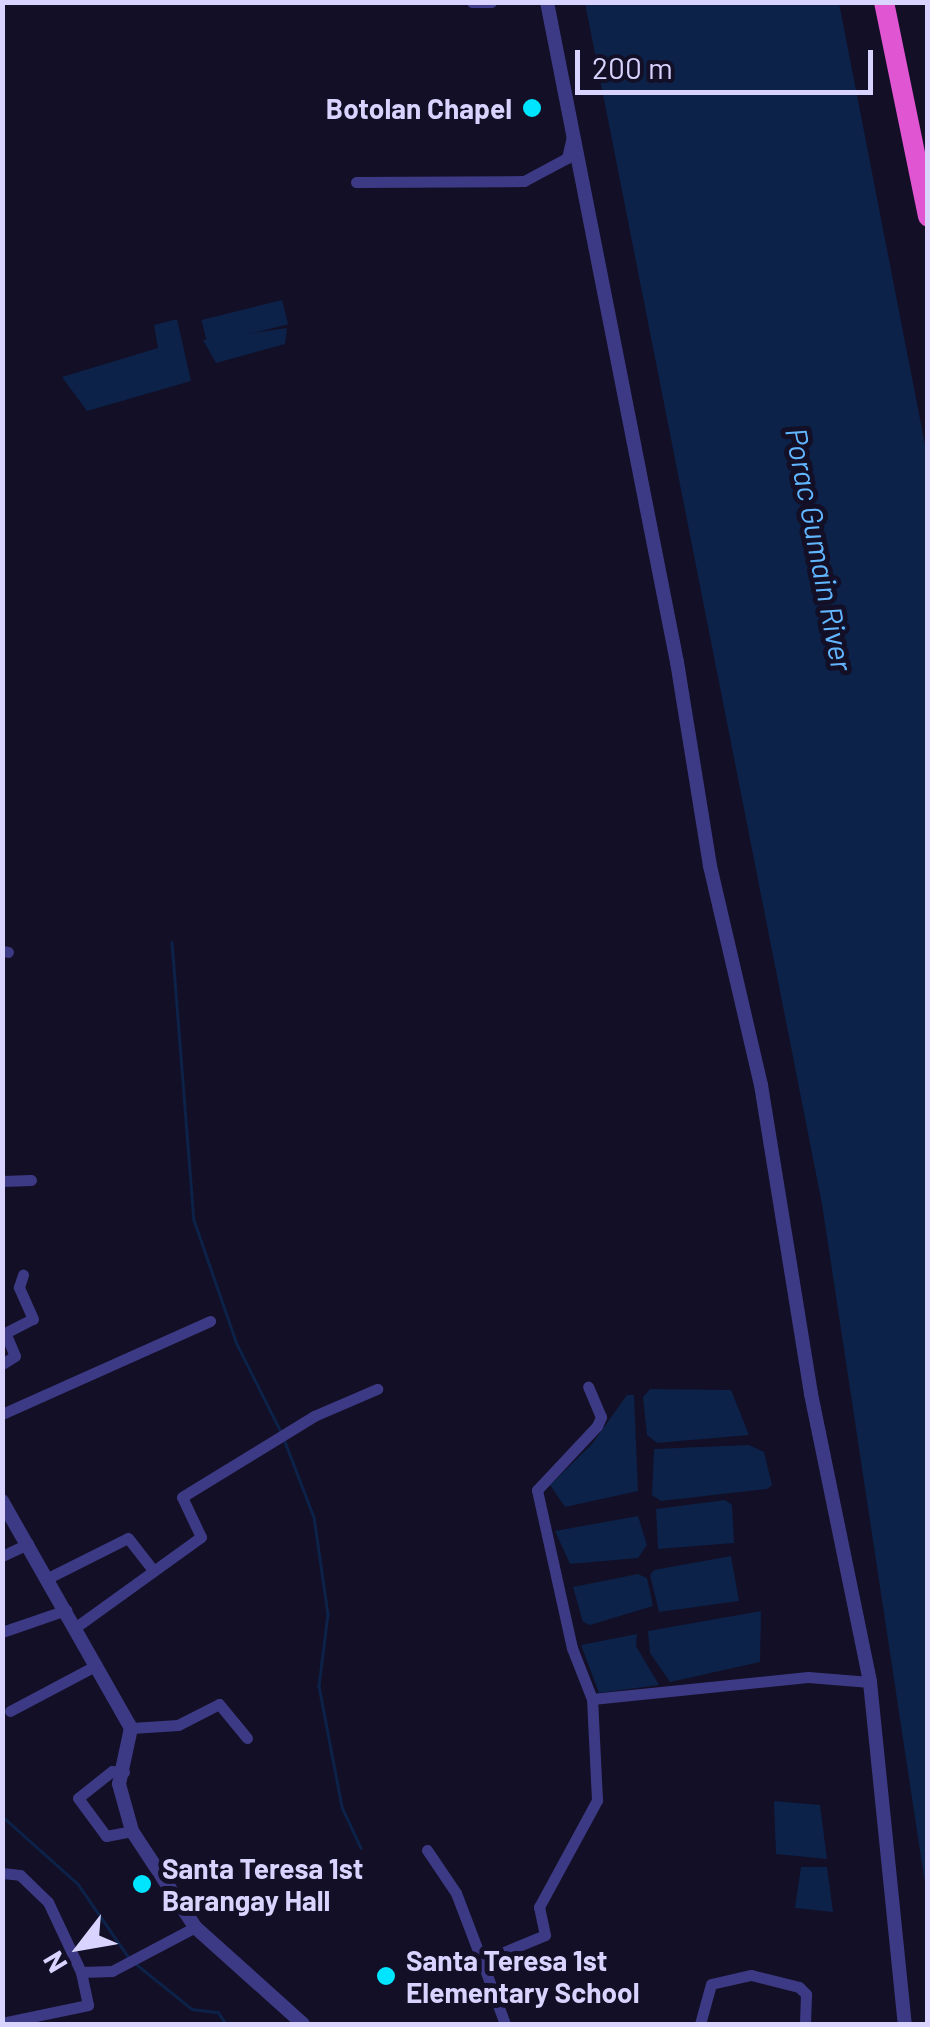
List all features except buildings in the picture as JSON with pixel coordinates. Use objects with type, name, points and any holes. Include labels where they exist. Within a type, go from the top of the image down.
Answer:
[{"type":"highway","points":[[884,2],[928,217]]},
{"type":"street","points":[[472,2],[492,2]]},
{"type":"street","points":[[547,2],[870,1682],[905,2024]]},
{"type":"street","points":[[356,182],[524,181],[566,158],[574,128]]},
{"type":"street","points":[[2,1181],[31,1180]]},
{"type":"street","points":[[2,1364],[15,1356],[4,1331],[33,1319],[18,1287],[24,1275]]},
{"type":"street","points":[[2,1414],[210,1321]]},
{"type":"street","points":[[482,1961],[545,1936],[539,1906],[598,1800],[592,1698],[572,1648],[537,1490],[597,1426],[601,1417],[588,1387]]},
{"type":"street","points":[[76,1627],[201,1537],[182,1497],[284,1436],[377,1389]]},
{"type":"street","points":[[2,1501],[131,1728],[119,1784],[132,1831],[194,1927],[303,2024]]},
{"type":"street","points":[[48,1578],[128,1538],[153,1570]]},
{"type":"street","points":[[2,1556],[28,1544]]},
{"type":"street","points":[[2,1632],[66,1610]]},
{"type":"street","points":[[10,1711],[97,1665]]},
{"type":"street","points":[[592,1698],[808,1677],[870,1682]]},
{"type":"street","points":[[131,1728],[178,1726],[219,1704],[247,1738]]},
{"type":"street","points":[[124,1772],[112,1770],[78,1798],[106,1836],[132,1831]]},
{"type":"street","points":[[427,1850],[456,1893],[505,2024]]},
{"type":"street","points":[[2,1872],[20,1875],[48,1902],[80,1972],[88,2005],[2,2024]]},
{"type":"street","points":[[80,1972],[131,1963],[167,1947],[194,1927]]},
{"type":"street","points":[[700,2024],[714,1982],[751,1975],[799,1987],[806,1994],[804,2024]]},
{"type":"water","name":"Porac Gumain River","points":[[585,3],[839,3],[927,455],[927,1897],[822,1204]]},
{"type":"water","points":[[282,300],[288,324],[208,344],[201,320]]},
{"type":"water","points":[[177,319],[191,381],[87,411],[62,377],[158,348],[154,325]]},
{"type":"water","points":[[287,328],[285,344],[216,363],[203,340]]},
{"type":"water","points":[[650,1389],[731,1390],[749,1435],[657,1443],[647,1435],[643,1397]]},
{"type":"water","points":[[627,1395],[634,1395],[638,1491],[565,1507],[550,1485],[592,1444]]},
{"type":"water","points":[[749,1445],[764,1452],[772,1485],[767,1489],[661,1501],[652,1495],[654,1449]]},
{"type":"water","points":[[725,1500],[732,1505],[734,1543],[658,1549],[656,1509]]},
{"type":"water","points":[[638,1516],[647,1545],[638,1558],[570,1564],[555,1531]]},
{"type":"water","points":[[731,1556],[739,1601],[659,1612],[650,1575],[654,1570]]},
{"type":"water","points":[[638,1574],[647,1578],[653,1606],[590,1625],[583,1622],[573,1587]]},
{"type":"water","points":[[761,1611],[760,1662],[670,1682],[650,1653],[648,1631]]},
{"type":"water","points":[[637,1634],[636,1646],[659,1685],[599,1693],[581,1645]]},
{"type":"water","points":[[774,1801],[820,1805],[827,1859],[776,1854]]},
{"type":"water","points":[[801,1867],[827,1867],[833,1912],[795,1908]]},
{"type":"waterway","points":[[172,942],[194,1220],[237,1344],[281,1432]]},
{"type":"waterway","points":[[284,1439],[314,1517],[328,1614],[319,1686],[342,1807],[361,1848]]},
{"type":"waterway","points":[[2,1816],[78,1884],[130,1959]]},
{"type":"waterway","points":[[136,1964],[192,2009],[218,2012],[226,2024]]},
{"type":"place","name":"Botolan Chapel","points":[[532,108]]},
{"type":"place","name":"Santa Teresa 1st Barangay Hall","points":[[142,1884]]},
{"type":"place","name":"Santa Teresa 1st Elementary School","points":[[386,1976]]}]
